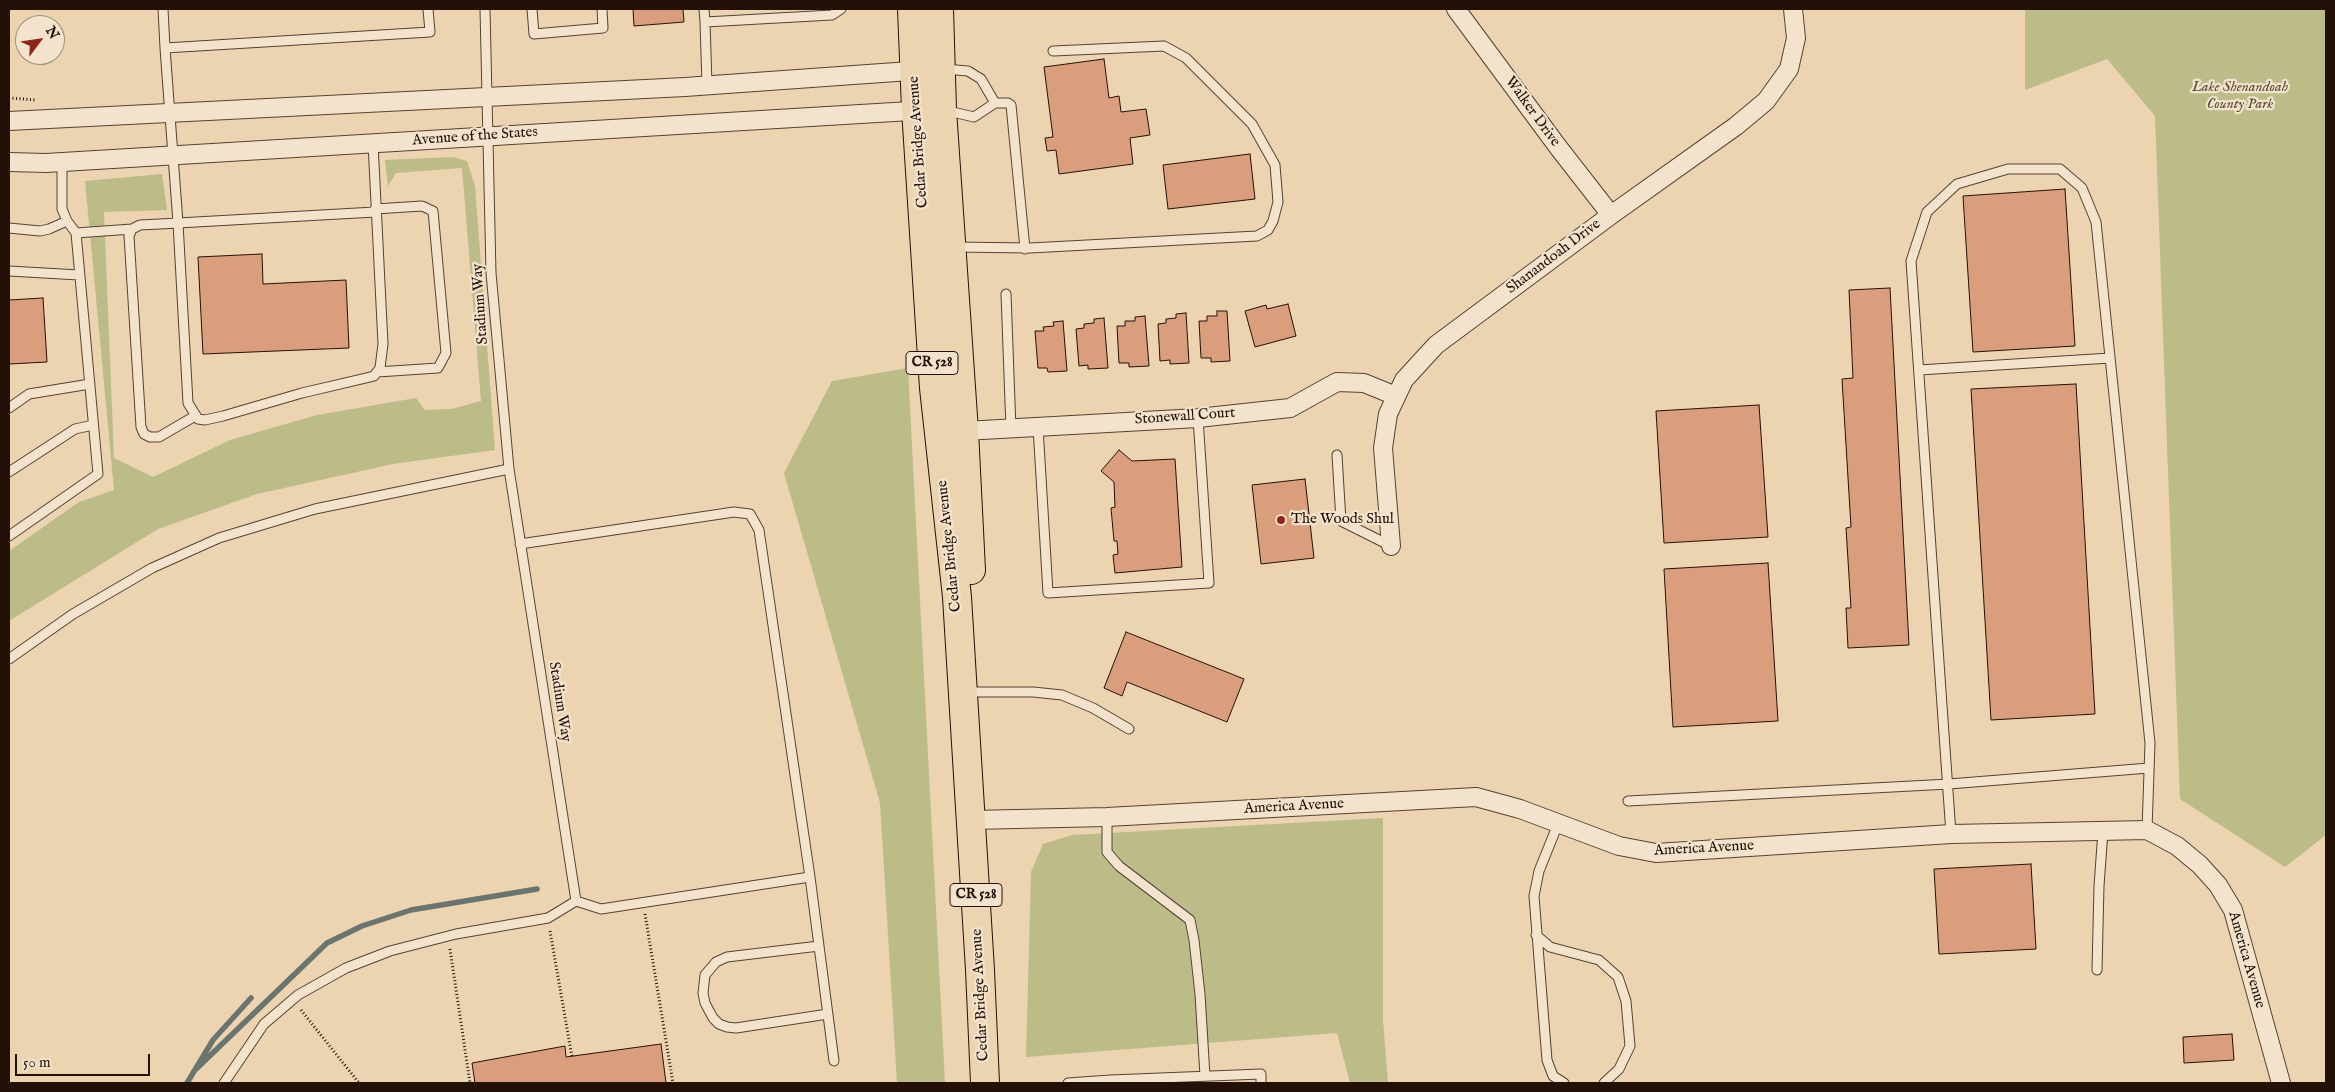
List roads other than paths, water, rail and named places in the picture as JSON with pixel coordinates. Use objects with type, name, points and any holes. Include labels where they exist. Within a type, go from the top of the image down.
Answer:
[{"type":"main road","name":"Cedar Bridge Avenue","points":[[912,9],[927,70]]},
{"type":"main road","points":[[939,9],[927,70],[929,110],[950,247],[964,431],[972,595],[961,656]]},
{"type":"main road","name":"Cedar Bridge Avenue","points":[[929,110],[934,397],[957,598],[985,1083]]},
{"type":"street","name":"Walker Drive","points":[[1456,9],[1611,215]]},
{"type":"street","name":"Shanandoah Drive","points":[[1391,546],[1383,448],[1388,414],[1404,380],[1436,345],[1611,215],[1736,126],[1766,101],[1789,70],[1796,38],[1793,9]]},
{"type":"street","points":[[9,121],[707,85],[927,70]]},
{"type":"street","name":"Avenue of the States","points":[[9,162],[62,162],[929,110]]},
{"type":"street","name":"Stonewall Court","points":[[964,431],[1198,418],[1290,408],[1336,382],[1364,383],[1396,396]]},
{"type":"street","name":"America Avenue","points":[[971,820],[1107,817],[1476,798],[1520,809],[1619,846],[1656,853],[1951,834],[2147,830],[2177,846],[2200,865],[2218,885],[2233,910],[2280,1083]]},
{"type":"lane","points":[[163,9],[188,403],[198,419],[205,420],[223,416],[302,393],[374,376],[380,368],[383,344],[373,143]]},
{"type":"lane","points":[[165,48],[430,32],[428,9]]},
{"type":"lane","name":"Stadium Way","points":[[485,9],[492,273],[509,469],[576,901]]},
{"type":"lane","points":[[532,9],[534,34],[603,28],[602,9]]},
{"type":"lane","points":[[704,9],[707,85]]},
{"type":"lane","points":[[749,9],[750,20]]},
{"type":"lane","points":[[705,22],[832,15],[841,9]]},
{"type":"lane","points":[[950,247],[1025,248],[1258,236],[1268,230],[1273,221],[1278,202],[1275,165],[1252,124],[1186,58],[1164,46],[1053,51]]},
{"type":"lane","points":[[927,70],[968,71],[981,79],[995,103]]},
{"type":"lane","points":[[929,110],[974,117],[995,103],[1008,103],[1012,105],[1025,248]]},
{"type":"lane","points":[[9,536],[98,474],[76,233],[67,221],[62,209],[62,162]]},
{"type":"lane","points":[[1951,834],[1911,261],[1927,212],[1957,184],[2008,169],[2060,170],[2082,188],[2096,222],[2139,620],[2150,743],[2147,830]]},
{"type":"lane","points":[[76,233],[132,230],[140,225],[375,211],[422,206],[433,210],[446,353],[438,368],[377,372]]},
{"type":"lane","points":[[9,228],[40,231],[67,221]]},
{"type":"lane","points":[[132,230],[130,236],[141,426],[144,434],[150,437],[159,437],[195,416]]},
{"type":"lane","points":[[9,271],[79,275]]},
{"type":"lane","points":[[1006,294],[1011,429]]},
{"type":"lane","points":[[1919,370],[2110,358]]},
{"type":"lane","points":[[9,408],[30,394],[90,384]]},
{"type":"lane","points":[[1038,427],[1048,593],[1209,583],[1198,418]]},
{"type":"lane","points":[[9,472],[75,428],[93,425]]},
{"type":"lane","points":[[1337,455],[1341,521],[1391,546]]},
{"type":"lane","points":[[9,659],[81,610],[152,568],[218,538],[315,509],[509,469]]},
{"type":"lane","points":[[520,544],[734,512],[750,514],[759,530],[810,877],[834,1061]]},
{"type":"lane","points":[[963,692],[1033,692],[1062,695],[1093,708],[1129,729]]},
{"type":"lane","points":[[1628,801],[1949,784],[2149,768]]},
{"type":"lane","points":[[1107,817],[1107,852],[1134,879],[1153,890],[1190,920],[1200,994],[1205,1076]]},
{"type":"lane","points":[[1558,824],[1538,871],[1534,896],[1547,1060],[1553,1076],[1564,1083]]},
{"type":"lane","points":[[2097,970],[2099,886],[2103,831]]},
{"type":"lane","points":[[224,1083],[264,1024],[293,999],[346,968],[390,951],[448,936],[548,918],[576,901],[601,909],[810,877]]},
{"type":"lane","points":[[1536,935],[1550,948],[1599,960],[1618,977],[1626,1001],[1630,1046],[1619,1069],[1604,1083]]},
{"type":"lane","points":[[819,946],[716,962],[704,975],[703,994],[705,1003],[713,1018],[719,1024],[727,1027],[736,1028],[828,1014]]},
{"type":"lane","points":[[1068,1083],[1261,1074],[1261,1083]]},
{"type":"waterway","points":[[194,1071],[327,943],[362,926],[411,910],[537,889]]},
{"type":"waterway","points":[[187,1083],[213,1040],[251,998]]},
{"type":"place","name":"The Woods Shul","points":[[1281,520]]},
{"type":"park label","name":"Lake Shenandoah County Park","points":[[2240,96]]}]
